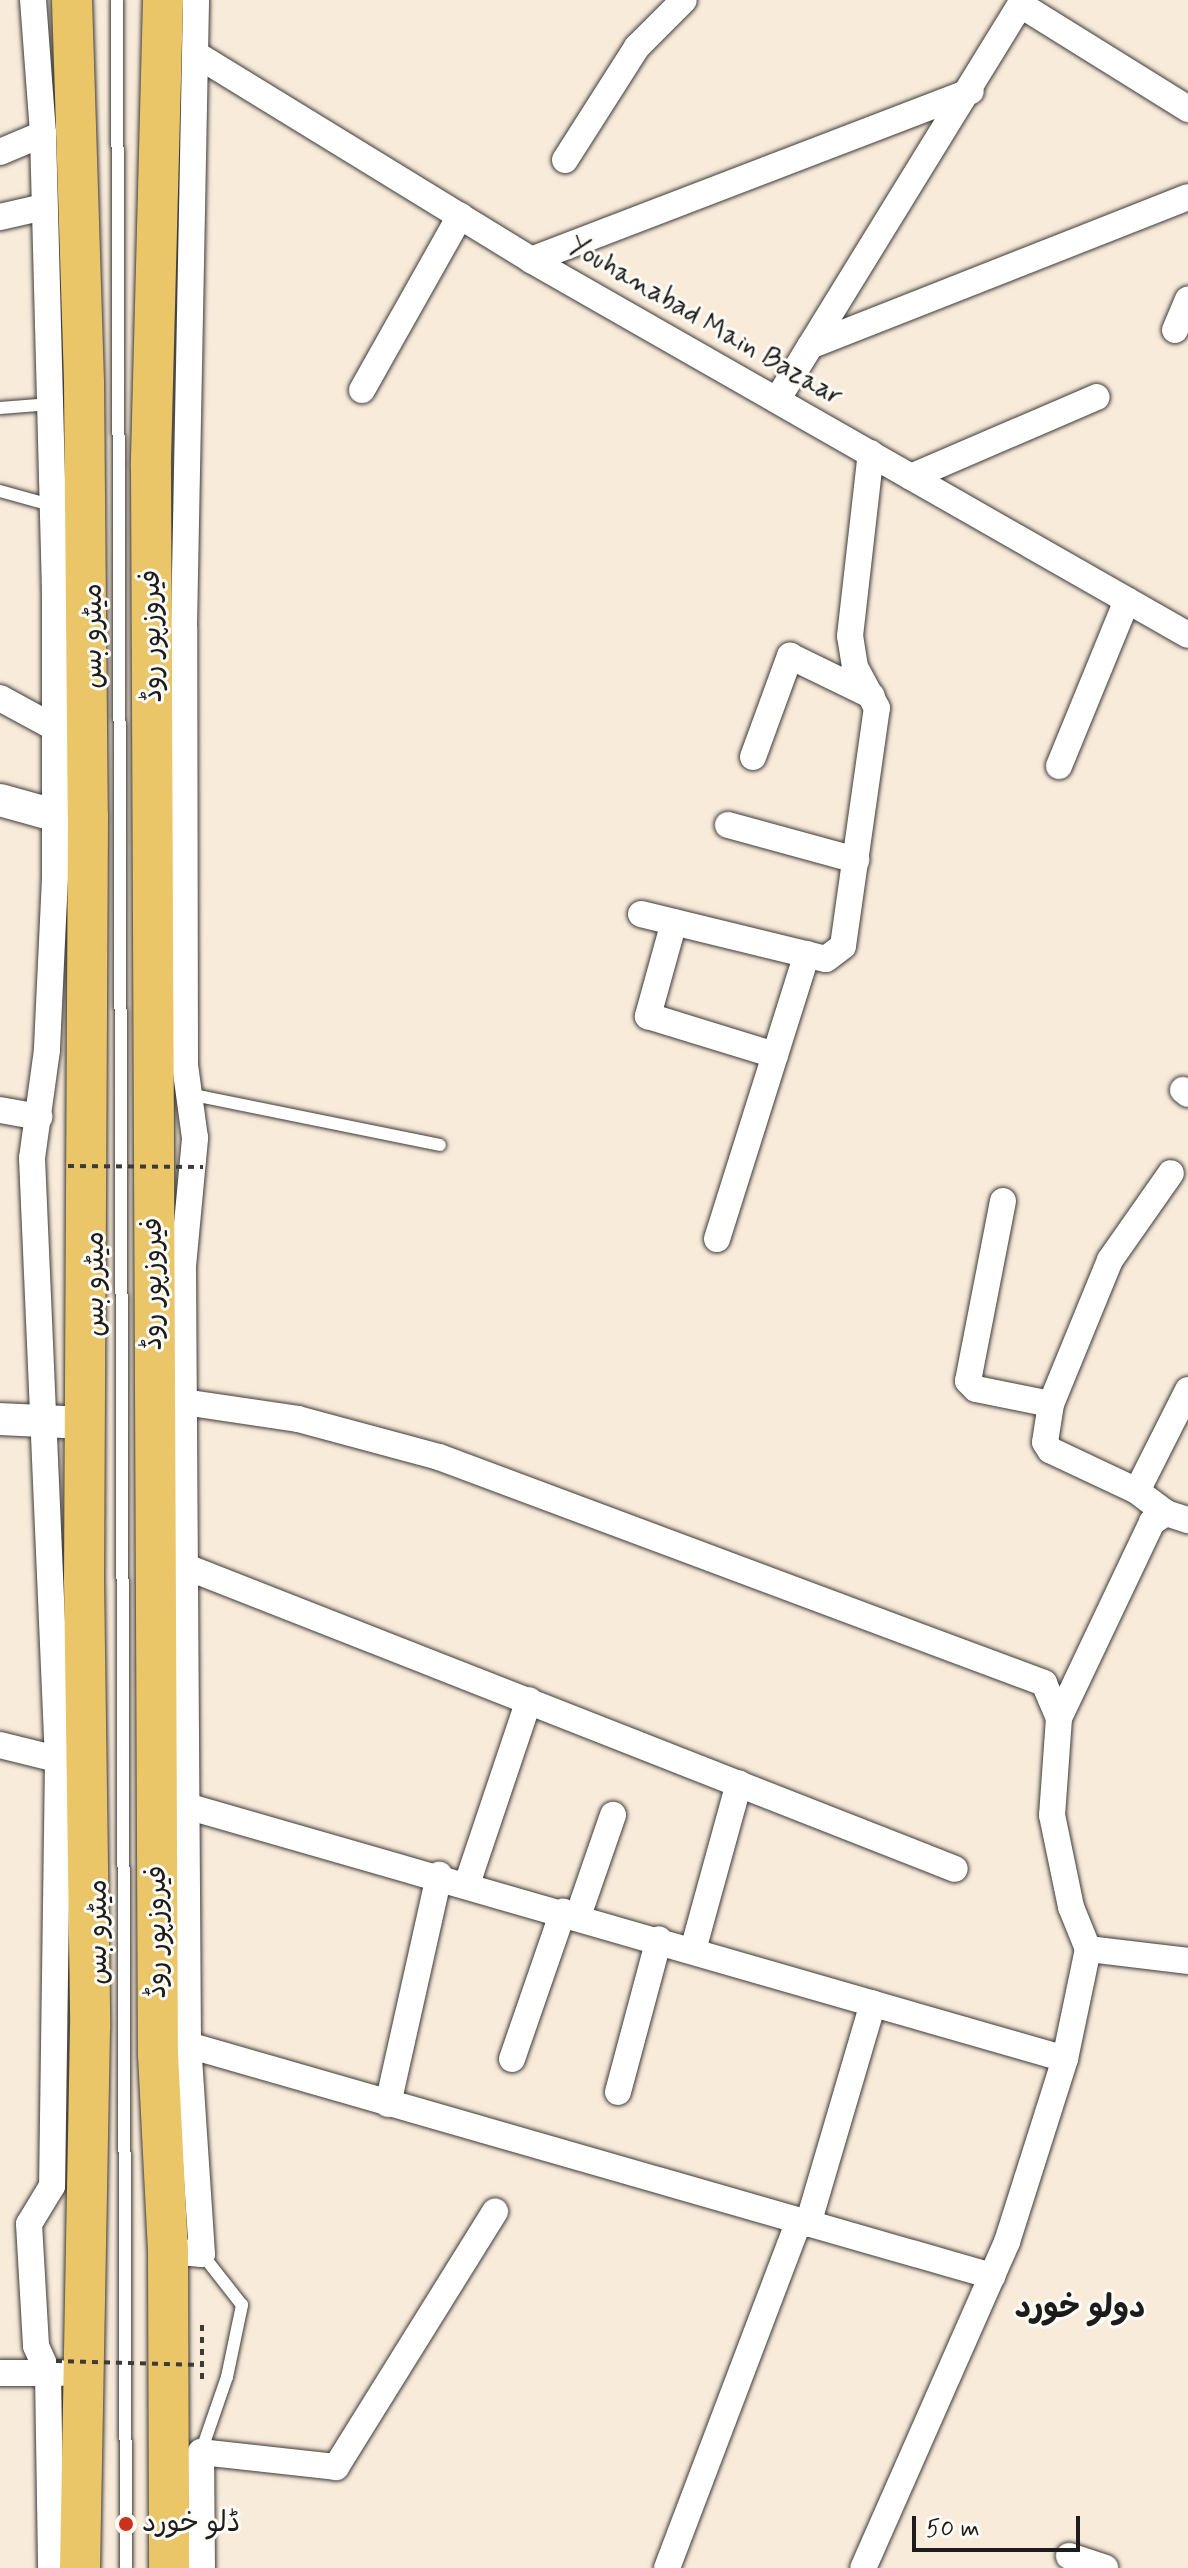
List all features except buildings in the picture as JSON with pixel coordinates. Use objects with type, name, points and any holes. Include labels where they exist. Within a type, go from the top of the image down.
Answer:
[{"type":"main road","points":[[72,0],[62,390],[71,596],[67,1424],[73,1763],[90,2028],[62,2369],[80,2568]]},
{"type":"main road","name":"فیروزپور روڈ","points":[[163,0],[151,467],[169,1400],[171,1801],[158,2054],[185,2252],[169,2568]]},
{"type":"street","points":[[0,1419],[67,1424],[33,1211],[32,1158],[47,1050],[71,815],[55,728],[71,596],[54,506],[62,390],[44,207],[43,134],[33,0]]},
{"type":"street","points":[[185,2252],[188,2045],[171,1801],[184,1566],[169,1400],[183,1221],[195,1138],[186,1094],[184,627],[196,0]]},
{"type":"street","points":[[565,160],[637,47],[684,0]]},
{"type":"street","points":[[777,400],[971,91],[1022,2],[1188,109]]},
{"type":"street","name":"Youhanabad Main Bazaar","points":[[197,55],[531,260],[1188,635]]},
{"type":"street","points":[[531,260],[971,91]]},
{"type":"street","points":[[0,152],[43,134]]},
{"type":"street","points":[[810,346],[1188,197]]},
{"type":"street","points":[[0,217],[44,207]]},
{"type":"street","points":[[362,390],[460,216]]},
{"type":"street","points":[[1175,330],[1188,300]]},
{"type":"street","points":[[911,477],[1097,397]]},
{"type":"street","points":[[641,914],[826,959],[843,946],[877,708],[855,667],[850,636],[871,453]]},
{"type":"street","points":[[1059,766],[1127,600]]},
{"type":"street","points":[[753,757],[790,656],[872,696]]},
{"type":"street","points":[[0,698],[55,728]]},
{"type":"street","points":[[0,800],[71,815]]},
{"type":"street","points":[[728,825],[856,860]]},
{"type":"street","points":[[674,922],[648,1016],[775,1055]]},
{"type":"street","points":[[717,1239],[807,954]]},
{"type":"street","points":[[0,1110],[39,1117]]},
{"type":"street","points":[[1171,1173],[1110,1260],[1051,1404],[1045,1442],[1050,1450],[1137,1491],[1177,1517]]},
{"type":"street","points":[[1003,1201],[968,1381],[976,1389],[1051,1404]]},
{"type":"street","points":[[1137,1491],[1188,1390]]},
{"type":"street","points":[[169,1400],[298,1419],[488,1474],[1044,1683],[1059,1718]]},
{"type":"street","points":[[863,2568],[992,2276],[1065,2059],[1088,1949],[1071,1907],[1052,1815],[1059,1718],[1152,1522],[1177,1517]]},
{"type":"street","points":[[184,1566],[955,1869]]},
{"type":"street","points":[[467,1884],[529,1700]]},
{"type":"street","points":[[0,1745],[73,1763],[52,2186],[29,2224],[36,2346],[62,2369]]},
{"type":"street","points":[[693,1950],[739,1783]]},
{"type":"street","points":[[171,1801],[439,1875],[1065,2059]]},
{"type":"street","points":[[512,2059],[613,1815]]},
{"type":"street","points":[[388,2104],[439,1875]]},
{"type":"street","points":[[618,2092],[659,1939]]},
{"type":"street","points":[[1088,1949],[1188,1961]]},
{"type":"street","points":[[667,2568],[803,2222],[873,2003]]},
{"type":"street","points":[[188,2045],[992,2276]]},
{"type":"street","points":[[202,2568],[201,2452],[336,2467],[495,2212]]},
{"type":"street","points":[[0,2373],[62,2369]]},
{"type":"street","points":[[51,2568],[62,2369]]},
{"type":"street","points":[[1069,2556],[1105,2568]]},
{"type":"lane","name":"میٹرو بس","points":[[117,0],[126,2568]]},
{"type":"lane","points":[[0,408],[62,390]]},
{"type":"lane","points":[[0,491],[54,506]]},
{"type":"lane","points":[[186,1094],[440,1145]]},
{"type":"lane","points":[[185,2252],[242,2305],[227,2377],[201,2452]]},
{"type":"path","points":[[68,1166],[203,1167]]},
{"type":"path","points":[[62,2369],[202,2365]]},
{"type":"place","name":"ڈلو خورد","points":[[126,2524]]},
{"type":"district","name":"دولو خورد","points":[[1080,2308]]}]
